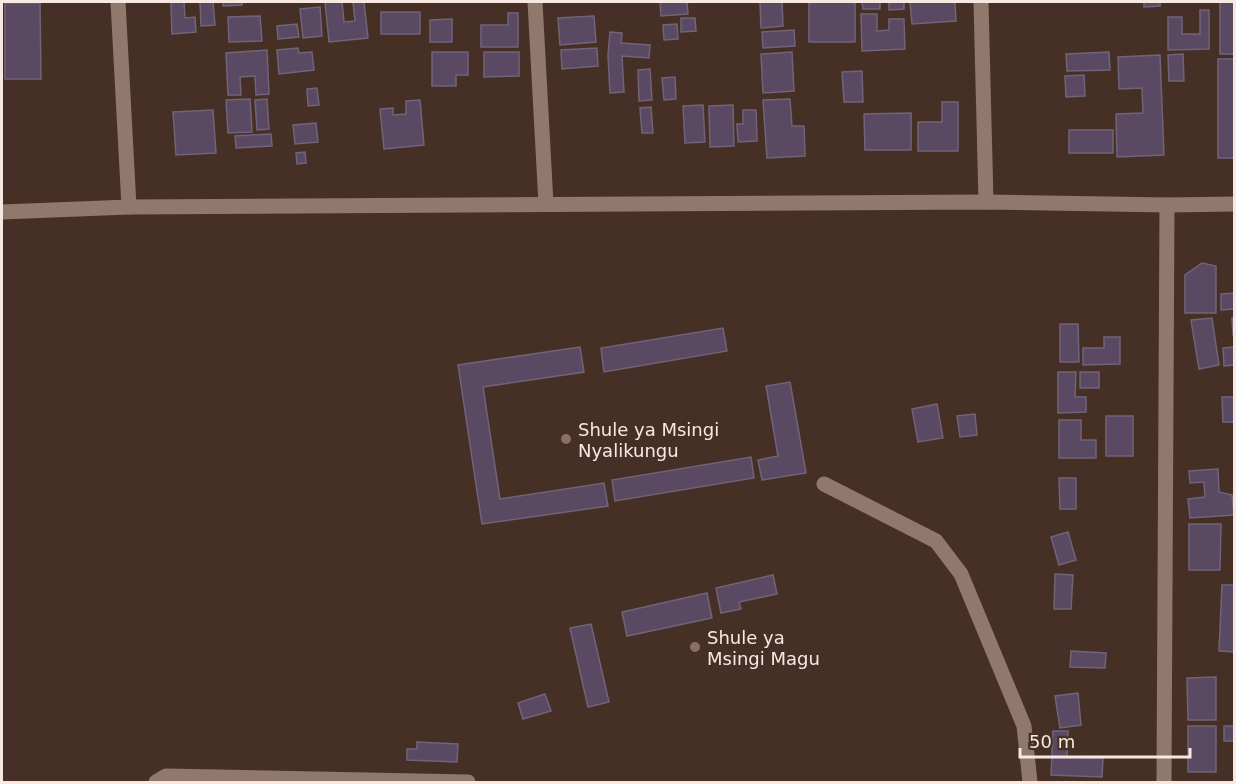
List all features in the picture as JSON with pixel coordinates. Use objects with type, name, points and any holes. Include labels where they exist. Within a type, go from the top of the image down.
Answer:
[{"type":"street","points":[[118,2],[129,207]]},
{"type":"street","points":[[535,2],[546,204]]},
{"type":"street","points":[[981,2],[986,202]]},
{"type":"street","points":[[2,212],[129,207],[546,204],[986,202],[1234,204]]},
{"type":"street","points":[[1164,783],[1167,205]]},
{"type":"street","points":[[824,484],[936,541],[961,574],[1024,726],[1030,783]]},
{"type":"street","points":[[156,783],[166,776],[468,783]]},
{"type":"building","points":[[171,2],[184,2],[185,18],[195,17],[196,32],[172,34]]},
{"type":"building","points":[[200,2],[213,2],[215,25],[201,26]]},
{"type":"building","points":[[223,2],[242,2],[242,5],[223,6]]},
{"type":"building","points":[[325,2],[342,2],[344,22],[355,21],[353,2],[364,2],[368,38],[329,42]]},
{"type":"building","points":[[660,2],[687,2],[688,14],[661,16]]},
{"type":"building","points":[[760,2],[782,2],[783,26],[761,28]]},
{"type":"building","points":[[809,2],[855,2],[855,42],[809,42]]},
{"type":"building","points":[[862,2],[880,2],[880,9],[863,9]]},
{"type":"building","points":[[889,2],[904,2],[904,9],[889,10]]},
{"type":"building","points":[[910,2],[955,2],[956,21],[912,24]]},
{"type":"building","points":[[1144,2],[1160,2],[1160,6],[1144,7]]},
{"type":"building","points":[[1220,2],[1234,2],[1234,54],[1220,54]]},
{"type":"building","points":[[5,3],[40,3],[41,79],[5,79]]},
{"type":"building","points":[[320,7],[322,36],[303,38],[300,9]]},
{"type":"building","points":[[1200,10],[1209,10],[1209,49],[1168,50],[1168,17],[1182,17],[1182,34],[1200,34]]},
{"type":"building","points":[[381,12],[420,12],[420,34],[381,34]]},
{"type":"building","points":[[508,13],[518,13],[518,47],[481,47],[481,25],[508,25]]},
{"type":"building","points":[[861,14],[877,14],[877,31],[889,30],[889,19],[904,19],[905,49],[862,51]]},
{"type":"building","points":[[260,16],[262,41],[229,42],[228,17]]},
{"type":"building","points":[[594,16],[596,42],[560,45],[558,18]]},
{"type":"building","points":[[681,18],[695,18],[696,31],[681,32]]},
{"type":"building","points":[[452,19],[452,42],[430,42],[430,20]]},
{"type":"building","points":[[297,24],[299,37],[278,39],[277,26]]},
{"type":"building","points":[[677,24],[678,39],[664,40],[663,25]]},
{"type":"building","points":[[794,30],[795,46],[763,48],[762,32]]},
{"type":"building","points":[[610,32],[622,33],[621,43],[650,45],[649,58],[622,56],[624,92],[610,93],[608,55]]},
{"type":"building","points":[[298,48],[299,53],[312,52],[314,70],[279,74],[277,50]]},
{"type":"building","points":[[597,48],[598,66],[562,69],[561,50]]},
{"type":"building","points":[[267,50],[269,94],[256,95],[255,76],[240,77],[241,95],[228,95],[226,53]]},
{"type":"building","points":[[432,52],[468,52],[468,75],[456,75],[456,86],[432,86]]},
{"type":"building","points":[[484,52],[519,52],[519,76],[484,77]]},
{"type":"building","points":[[792,52],[794,91],[763,93],[761,54]]},
{"type":"building","points":[[1109,52],[1110,70],[1067,71],[1066,54]]},
{"type":"building","points":[[1183,54],[1184,81],[1169,81],[1168,55]]},
{"type":"building","points":[[1160,55],[1164,155],[1117,157],[1116,114],[1143,113],[1142,88],[1119,89],[1118,57]]},
{"type":"building","points":[[1218,59],[1234,59],[1234,158],[1218,158]]},
{"type":"building","points":[[650,69],[652,100],[639,101],[638,70]]},
{"type":"building","points":[[862,71],[863,102],[844,102],[842,72]]},
{"type":"building","points":[[1084,75],[1085,96],[1066,97],[1065,76]]},
{"type":"building","points":[[675,77],[676,99],[664,100],[662,78]]},
{"type":"building","points":[[317,88],[319,105],[308,106],[307,89]]},
{"type":"building","points":[[250,99],[252,132],[228,133],[226,100]]},
{"type":"building","points":[[267,99],[269,129],[257,130],[255,100]]},
{"type":"building","points":[[790,99],[792,126],[804,126],[805,156],[767,158],[763,100]]},
{"type":"building","points":[[420,100],[424,145],[384,149],[380,109],[393,108],[393,115],[406,114],[406,101]]},
{"type":"building","points":[[942,102],[958,102],[958,151],[918,151],[918,122],[942,122]]},
{"type":"building","points":[[703,105],[705,142],[685,143],[683,106]]},
{"type":"building","points":[[733,105],[734,146],[710,147],[709,106]]},
{"type":"building","points":[[651,107],[653,133],[642,133],[640,108]]},
{"type":"building","points":[[213,110],[216,153],[176,155],[173,112]]},
{"type":"building","points":[[743,110],[756,110],[757,141],[738,142],[737,124],[743,124]]},
{"type":"building","points":[[911,113],[911,150],[865,150],[864,114]]},
{"type":"building","points":[[316,123],[318,142],[295,144],[293,125]]},
{"type":"building","points":[[1069,130],[1113,130],[1113,153],[1069,153]]},
{"type":"building","points":[[271,134],[272,146],[236,148],[235,136]]},
{"type":"building","points":[[305,152],[306,163],[297,164],[296,153]]},
{"type":"building","points":[[1202,263],[1216,266],[1216,313],[1185,313],[1185,275]]},
{"type":"building","points":[[1234,293],[1234,309],[1221,310],[1221,294]]},
{"type":"building","points":[[1234,317],[1234,335],[1233,335],[1232,318]]},
{"type":"building","points":[[1212,318],[1219,365],[1199,369],[1191,320]]},
{"type":"building","points":[[1060,324],[1078,324],[1079,362],[1060,362]]},
{"type":"building","points":[[723,328],[727,351],[604,372],[601,348]]},
{"type":"building","points":[[1104,337],[1120,337],[1120,364],[1083,365],[1083,348],[1104,348]]},
{"type":"building","points":[[580,347],[584,372],[483,387],[500,499],[604,483],[608,506],[482,524],[458,365]]},
{"type":"building","points":[[1234,347],[1234,365],[1224,366],[1223,348]]},
{"type":"building","points":[[1058,372],[1076,372],[1075,397],[1086,397],[1086,412],[1058,413]]},
{"type":"building","points":[[1080,372],[1099,372],[1099,388],[1080,388]]},
{"type":"building","points":[[790,382],[806,473],[762,480],[758,460],[778,456],[766,386]]},
{"type":"building","points":[[1222,397],[1234,397],[1234,422],[1223,422]]},
{"type":"building","points":[[937,404],[943,438],[918,442],[912,409]]},
{"type":"building","points":[[975,414],[977,435],[960,437],[957,416]]},
{"type":"building","points":[[1106,416],[1133,416],[1133,456],[1106,456]]},
{"type":"building","points":[[1059,420],[1081,420],[1081,440],[1096,440],[1096,458],[1059,458]]},
{"type":"building","points":[[751,457],[754,478],[615,501],[612,480]]},
{"type":"building","points":[[1218,469],[1219,492],[1232,495],[1234,515],[1190,518],[1188,499],[1205,497],[1204,482],[1190,483],[1189,471]]},
{"type":"building","points":[[1059,478],[1076,478],[1076,509],[1060,509]]},
{"type":"building","points":[[1189,524],[1221,524],[1220,570],[1189,570]]},
{"type":"building","points":[[1068,532],[1076,560],[1059,565],[1051,537]]},
{"type":"building","points":[[1055,574],[1073,575],[1071,609],[1054,609]]},
{"type":"building","points":[[773,575],[777,594],[739,602],[741,609],[721,613],[716,588]]},
{"type":"building","points":[[1222,585],[1234,585],[1234,652],[1219,651]]},
{"type":"building","points":[[707,593],[712,618],[627,636],[622,612]]},
{"type":"building","points":[[591,624],[609,702],[588,707],[570,628]]},
{"type":"building","points":[[1071,651],[1106,653],[1105,668],[1070,667]]},
{"type":"building","points":[[1216,677],[1216,720],[1188,720],[1187,678]]},
{"type":"building","points":[[1078,693],[1081,725],[1060,728],[1055,696]]},
{"type":"building","points":[[545,694],[551,711],[523,719],[518,703]]},
{"type":"building","points":[[1188,726],[1216,726],[1216,772],[1188,772]]},
{"type":"building","points":[[1224,726],[1234,726],[1234,741],[1224,741]]},
{"type":"building","points":[[1053,731],[1068,731],[1067,757],[1103,758],[1102,777],[1051,775]]},
{"type":"building","points":[[417,742],[458,744],[457,762],[407,760],[407,749],[417,749]]},
{"type":"place","name":"Shule ya Msingi Nyalikungu","points":[[566,439]]},
{"type":"place","name":"Shule ya Msingi Magu","points":[[695,647]]}]
